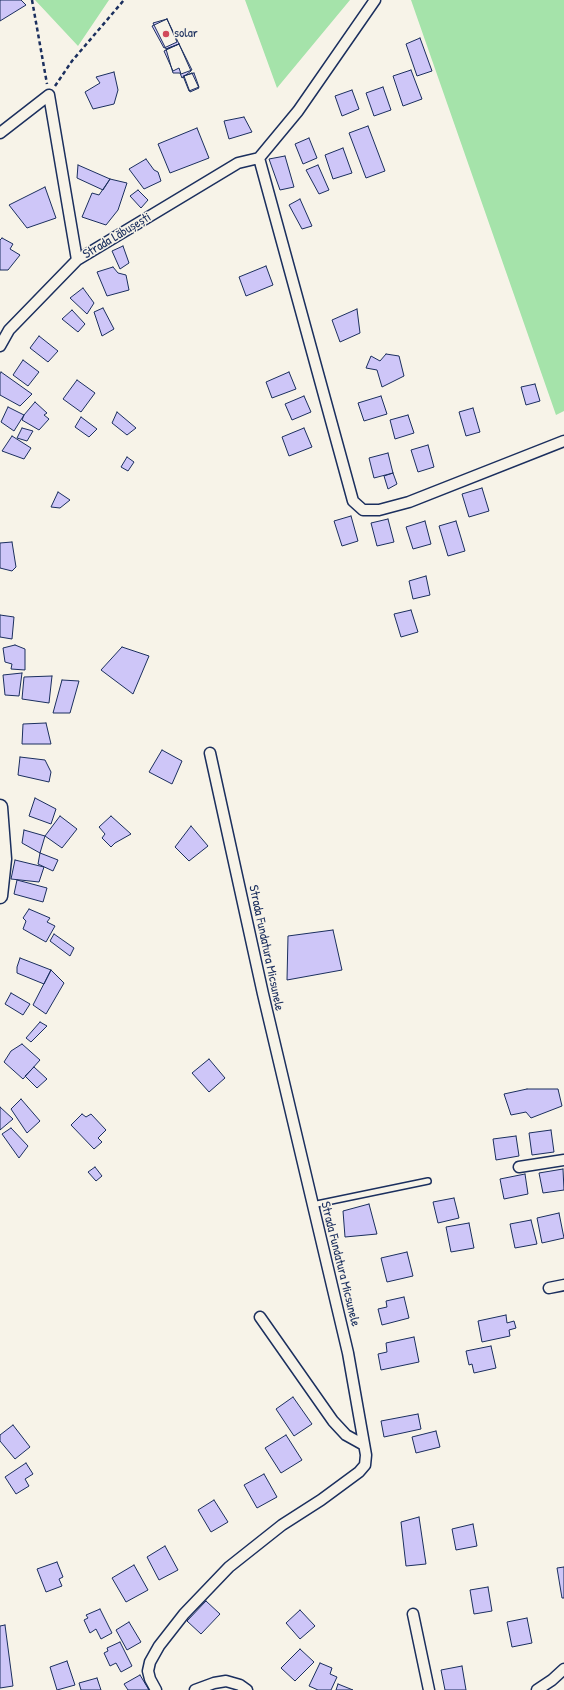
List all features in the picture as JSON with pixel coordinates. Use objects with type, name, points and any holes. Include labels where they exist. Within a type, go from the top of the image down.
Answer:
[{"type":"street","points":[[375,0],[298,111],[259,158],[353,501],[363,510],[379,510],[409,502],[564,441]]},
{"type":"street","points":[[0,133],[49,95],[77,260]]},
{"type":"street","name":"Strada Lăbușești","points":[[0,346],[9,330],[77,260],[238,163],[259,158]]},
{"type":"street","name":"Strada Fundatura Micsunele","points":[[156,1690],[150,1679],[148,1671],[150,1662],[159,1646],[184,1614],[229,1567],[282,1525],[321,1500],[359,1472],[365,1465],[366,1455],[348,1353],[263,994],[210,753]]},
{"type":"street","points":[[0,807],[4,859],[0,896]]},
{"type":"street","points":[[519,1167],[564,1160]]},
{"type":"street","points":[[549,1288],[564,1285]]},
{"type":"street","points":[[260,1317],[333,1420],[346,1435],[364,1445]]},
{"type":"street","points":[[413,1614],[429,1690]]},
{"type":"street","points":[[537,1690],[552,1680],[564,1669]]},
{"type":"street","points":[[195,1690],[214,1683],[226,1681],[240,1685],[248,1690]]},
{"type":"lane","points":[[312,1205],[428,1181]]},
{"type":"path","points":[[32,0],[49,95]]},
{"type":"path","points":[[49,95],[72,62],[124,0]]},
{"type":"green space","points":[[35,0],[109,0],[78,46]]},
{"type":"green space","points":[[245,0],[350,0],[277,88]]},
{"type":"green space","points":[[411,0],[564,0],[564,411],[556,415]]},
{"type":"building","points":[[0,0],[21,0],[26,5],[0,21]]},
{"type":"building","name":"solar","points":[[167,19],[177,42],[164,48],[152,26]]},
{"type":"building","name":"solar","points":[[167,19],[179,44],[166,49],[153,23]]},
{"type":"building","points":[[420,38],[432,71],[417,76],[406,44]]},
{"type":"building","points":[[179,44],[192,70],[181,74],[179,68],[173,71],[164,51]]},
{"type":"building","points":[[179,44],[191,71],[182,78],[180,73],[173,73],[166,49]]},
{"type":"building","points":[[411,70],[422,99],[403,106],[393,76]]},
{"type":"building","points":[[114,72],[118,90],[114,104],[93,109],[85,92],[100,83],[96,77]]},
{"type":"building","points":[[192,73],[199,88],[190,92],[184,76]]},
{"type":"building","points":[[194,73],[199,87],[189,91],[183,76]]},
{"type":"building","points":[[383,87],[391,110],[374,116],[366,93]]},
{"type":"building","points":[[352,90],[359,109],[342,116],[335,96]]},
{"type":"building","points":[[244,117],[252,132],[229,139],[224,121]]},
{"type":"building","points":[[368,126],[385,171],[366,178],[349,133]]},
{"type":"building","points":[[197,128],[209,158],[170,173],[158,144]]},
{"type":"building","points":[[309,138],[317,158],[303,164],[295,144]]},
{"type":"building","points":[[343,148],[352,173],[333,179],[325,155]]},
{"type":"building","points":[[285,156],[294,187],[280,190],[269,159]]},
{"type":"building","points":[[146,159],[154,170],[158,172],[161,181],[144,189],[129,169]]},
{"type":"building","points":[[78,165],[110,179],[103,190],[77,178]]},
{"type":"building","points":[[318,165],[329,190],[319,194],[306,170]]},
{"type":"building","points":[[110,179],[127,183],[118,210],[106,225],[82,217],[92,193],[99,195]]},
{"type":"building","points":[[45,187],[56,218],[27,228],[9,205]]},
{"type":"building","points":[[138,190],[148,200],[141,208],[130,196]]},
{"type":"building","points":[[300,199],[312,226],[302,229],[289,205]]},
{"type":"building","points":[[2,238],[13,244],[10,249],[20,255],[8,270],[0,270],[0,240]]},
{"type":"building","points":[[123,246],[129,263],[120,269],[112,251]]},
{"type":"building","points":[[266,266],[273,285],[246,296],[239,277]]},
{"type":"building","points":[[113,267],[118,273],[126,275],[129,290],[107,296],[97,272]]},
{"type":"building","points":[[83,288],[94,303],[87,314],[70,298]]},
{"type":"building","points":[[103,308],[114,329],[102,336],[94,312]]},
{"type":"building","points":[[357,309],[360,333],[340,342],[332,320]]},
{"type":"building","points":[[72,310],[85,324],[78,332],[62,319]]},
{"type":"building","points":[[39,336],[58,351],[48,362],[30,348]]},
{"type":"building","points":[[386,354],[399,356],[404,376],[382,387],[377,370],[366,368],[371,356],[380,361]]},
{"type":"building","points":[[23,360],[39,372],[28,386],[13,375]]},
{"type":"building","points":[[1,372],[32,394],[20,406],[0,395]]},
{"type":"building","points":[[289,372],[296,389],[272,398],[266,382]]},
{"type":"building","points":[[77,380],[95,393],[81,412],[63,399]]},
{"type":"building","points":[[535,384],[540,401],[526,405],[521,387]]},
{"type":"building","points":[[304,396],[311,412],[292,420],[285,404]]},
{"type":"building","points":[[381,396],[387,414],[364,421],[358,403]]},
{"type":"building","points":[[35,402],[47,413],[44,415],[49,419],[39,430],[22,420],[24,415]]},
{"type":"building","points":[[8,407],[24,415],[14,431],[1,422]]},
{"type":"building","points":[[473,408],[480,432],[466,436],[459,412]]},
{"type":"building","points":[[117,412],[136,428],[127,435],[112,423]]},
{"type":"building","points":[[408,415],[414,433],[395,439],[390,420]]},
{"type":"building","points":[[81,417],[97,429],[89,437],[75,427]]},
{"type":"building","points":[[22,428],[33,431],[27,441],[17,438]]},
{"type":"building","points":[[304,428],[312,447],[289,456],[282,437]]},
{"type":"building","points":[[12,436],[31,448],[24,459],[2,451]]},
{"type":"building","points":[[428,445],[434,467],[418,472],[411,450]]},
{"type":"building","points":[[388,453],[393,473],[374,478],[369,458]]},
{"type":"building","points":[[127,457],[134,462],[128,471],[121,467]]},
{"type":"building","points":[[393,473],[397,484],[388,489],[384,476]]},
{"type":"building","points":[[482,488],[489,511],[469,517],[462,494]]},
{"type":"building","points":[[58,492],[70,500],[60,508],[51,507]]},
{"type":"building","points":[[351,516],[358,541],[342,546],[334,521]]},
{"type":"building","points":[[388,519],[394,542],[377,546],[371,523]]},
{"type":"building","points":[[425,521],[431,544],[413,549],[406,527]]},
{"type":"building","points":[[456,521],[465,551],[448,556],[439,526]]},
{"type":"building","points":[[12,542],[16,567],[12,571],[0,568],[0,543]]},
{"type":"building","points":[[426,576],[430,595],[413,599],[409,581]]},
{"type":"building","points":[[411,610],[418,632],[401,637],[394,614]]},
{"type":"building","points":[[0,615],[14,617],[12,639],[0,637]]},
{"type":"building","points":[[15,645],[25,649],[25,670],[11,669],[12,664],[5,662],[3,648]]},
{"type":"building","points":[[122,647],[149,656],[133,694],[101,670]]},
{"type":"building","points":[[22,673],[19,696],[5,695],[3,675]]},
{"type":"building","points":[[52,676],[49,703],[22,699],[24,677]]},
{"type":"building","points":[[62,680],[79,681],[70,713],[53,713]]},
{"type":"building","points":[[46,723],[51,744],[22,744],[23,724]]},
{"type":"building","points":[[162,750],[182,761],[172,784],[149,772]]},
{"type":"building","points":[[20,757],[45,760],[51,772],[49,782],[18,775]]},
{"type":"building","points":[[35,798],[56,809],[51,824],[29,816]]},
{"type":"building","points":[[60,816],[77,829],[62,848],[45,836]]},
{"type":"building","points":[[111,816],[131,834],[111,847],[102,838],[105,834],[99,827]]},
{"type":"building","points":[[191,826],[208,846],[189,861],[175,847]]},
{"type":"building","points":[[24,830],[45,836],[40,853],[22,843]]},
{"type":"building","points":[[40,853],[58,860],[53,871],[38,864]]},
{"type":"building","points":[[15,860],[44,867],[39,882],[11,879]]},
{"type":"building","points":[[17,880],[47,888],[43,902],[14,894]]},
{"type":"building","points":[[29,909],[50,918],[47,922],[55,926],[46,942],[23,929],[26,921],[23,918]]},
{"type":"building","points":[[333,930],[342,970],[287,980],[288,936]]},
{"type":"building","points":[[54,934],[74,948],[70,956],[50,941]]},
{"type":"building","points":[[20,958],[51,970],[44,984],[17,973]]},
{"type":"building","points":[[51,970],[64,983],[46,1014],[33,1005]]},
{"type":"building","points":[[11,993],[30,1004],[23,1015],[5,1004]]},
{"type":"building","points":[[40,1022],[47,1026],[31,1042],[26,1038]]},
{"type":"building","points":[[22,1044],[40,1060],[23,1079],[4,1062],[11,1051]]},
{"type":"building","points":[[209,1059],[225,1078],[209,1092],[192,1073]]},
{"type":"building","points":[[34,1067],[47,1079],[37,1088],[25,1076]]},
{"type":"building","points":[[527,1089],[558,1089],[562,1106],[531,1118],[526,1112],[511,1115],[504,1094]]},
{"type":"building","points":[[21,1099],[40,1121],[27,1133],[11,1109]]},
{"type":"building","points":[[0,1107],[13,1119],[0,1130]]},
{"type":"building","points":[[82,1114],[86,1117],[91,1114],[106,1130],[98,1138],[102,1142],[94,1149],[71,1125]]},
{"type":"building","points":[[11,1128],[28,1146],[19,1158],[2,1134]]},
{"type":"building","points":[[551,1130],[554,1152],[532,1155],[529,1133]]},
{"type":"building","points":[[516,1136],[519,1156],[496,1160],[493,1139]]},
{"type":"building","points":[[95,1167],[102,1176],[96,1181],[88,1172]]},
{"type":"building","points":[[563,1169],[564,1190],[543,1193],[539,1173]]},
{"type":"building","points":[[525,1174],[528,1194],[504,1199],[500,1179]]},
{"type":"building","points":[[454,1198],[459,1218],[438,1223],[433,1202]]},
{"type":"building","points":[[369,1204],[377,1234],[345,1237],[343,1211]]},
{"type":"building","points":[[559,1213],[564,1238],[542,1243],[537,1218]]},
{"type":"building","points":[[531,1220],[537,1244],[515,1248],[510,1224]]},
{"type":"building","points":[[469,1223],[474,1248],[451,1252],[446,1227]]},
{"type":"building","points":[[407,1252],[413,1276],[387,1282],[381,1258]]},
{"type":"building","points":[[404,1297],[409,1318],[382,1325],[378,1309],[387,1307],[386,1301]]},
{"type":"building","points":[[506,1315],[507,1323],[514,1321],[516,1328],[509,1330],[510,1336],[482,1342],[478,1321]]},
{"type":"building","points":[[414,1337],[419,1362],[381,1370],[378,1354],[387,1352],[386,1343]]},
{"type":"building","points":[[491,1346],[496,1368],[474,1373],[472,1364],[469,1365],[466,1351]]},
{"type":"building","points":[[293,1397],[312,1424],[294,1436],[276,1409]]},
{"type":"building","points":[[418,1414],[421,1429],[384,1437],[381,1421]]},
{"type":"building","points":[[13,1425],[30,1447],[15,1459],[0,1441],[0,1435]]},
{"type":"building","points":[[436,1431],[440,1447],[416,1453],[412,1437]]},
{"type":"building","points":[[286,1435],[302,1460],[281,1473],[265,1448]]},
{"type":"building","points":[[26,1463],[33,1474],[25,1479],[29,1486],[16,1494],[5,1477]]},
{"type":"building","points":[[264,1474],[277,1497],[257,1508],[244,1485]]},
{"type":"building","points":[[214,1500],[228,1522],[211,1532],[198,1510]]},
{"type":"building","points":[[419,1517],[426,1564],[406,1566],[401,1522]]},
{"type":"building","points":[[473,1524],[477,1546],[456,1550],[452,1529]]},
{"type":"building","points":[[165,1546],[178,1570],[159,1580],[147,1557]]},
{"type":"building","points":[[57,1562],[63,1577],[59,1579],[62,1586],[46,1592],[37,1569]]},
{"type":"building","points":[[134,1565],[148,1590],[126,1602],[112,1578]]},
{"type":"building","points":[[564,1567],[564,1598],[562,1598],[557,1568]]},
{"type":"building","points":[[488,1587],[492,1611],[474,1614],[470,1590]]},
{"type":"building","points":[[206,1601],[220,1614],[201,1634],[187,1621]]},
{"type":"building","points":[[100,1609],[112,1633],[101,1639],[96,1629],[90,1633],[84,1620],[88,1618],[86,1615]]},
{"type":"building","points":[[300,1610],[315,1626],[300,1639],[286,1623]]},
{"type":"building","points":[[527,1618],[532,1643],[512,1647],[507,1622]]},
{"type":"building","points":[[129,1622],[141,1642],[127,1650],[116,1630]]},
{"type":"building","points":[[5,1625],[13,1686],[0,1688],[0,1626]]},
{"type":"building","points":[[120,1642],[132,1666],[121,1672],[116,1663],[110,1666],[104,1653],[108,1651],[107,1648]]},
{"type":"building","points":[[300,1649],[314,1662],[295,1681],[281,1668]]},
{"type":"building","points":[[67,1661],[75,1685],[57,1690],[50,1667]]},
{"type":"building","points":[[320,1663],[332,1668],[330,1674],[337,1677],[331,1690],[318,1690],[309,1686]]},
{"type":"building","points":[[462,1666],[466,1690],[445,1690],[441,1670]]},
{"type":"building","points":[[140,1675],[149,1690],[128,1690],[124,1684]]},
{"type":"building","points":[[97,1678],[101,1690],[81,1690],[79,1683]]},
{"type":"building","points":[[338,1684],[353,1690],[336,1690]]},
{"type":"place","name":"solar","points":[[166,34]]}]
